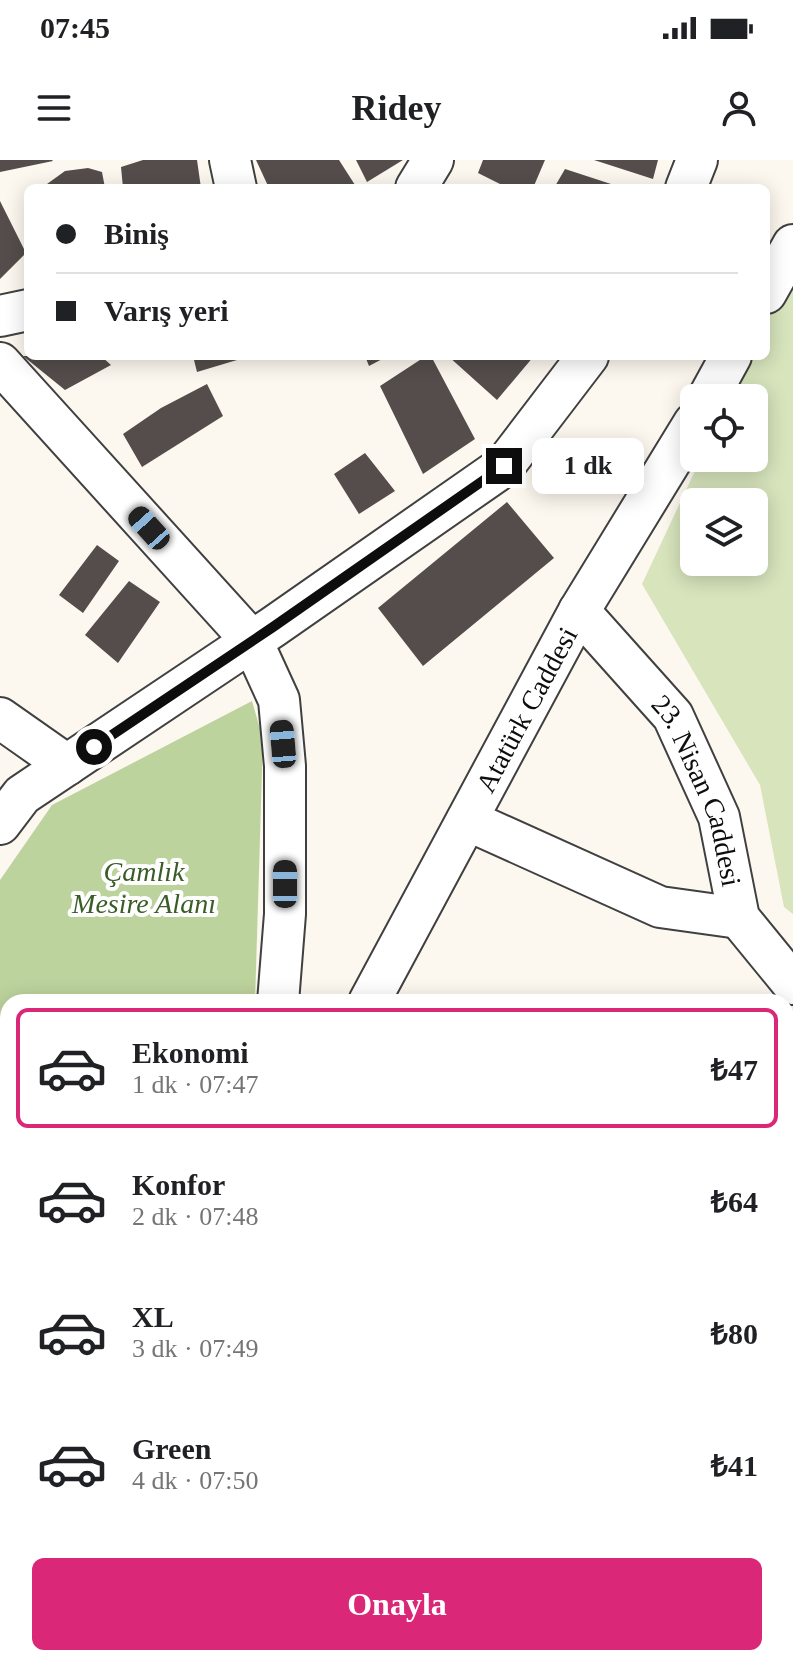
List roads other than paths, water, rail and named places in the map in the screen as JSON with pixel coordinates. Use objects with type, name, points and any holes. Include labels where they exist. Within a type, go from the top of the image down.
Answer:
[{"type":"street","points":[[230,160],[235,184]]},
{"type":"street","points":[[418,184],[433,160]]},
{"type":"street","points":[[688,184],[697,160]]},
{"type":"street","points":[[770,286],[793,245]]},
{"type":"street","points":[[0,316],[24,311]]},
{"type":"street","points":[[0,824],[22,795],[252,641],[504,466],[585,360]]},
{"type":"street","points":[[716,384],[729,360]]},
{"type":"street","points":[[0,363],[252,641],[279,700],[285,766],[285,914],[279,994]]},
{"type":"street","name":"Atatürk Caddesi","points":[[373,994],[579,611],[680,446]]},
{"type":"street","name":"23. Nisan Caddesi","points":[[579,611],[673,716],[719,817],[739,918],[793,984]]},
{"type":"street","points":[[0,718],[67,765]]},
{"type":"street","points":[[467,820],[660,907],[739,918]]},
{"type":"park label","name":"Çamlık Mesire Alanı","points":[[144,887]]}]
